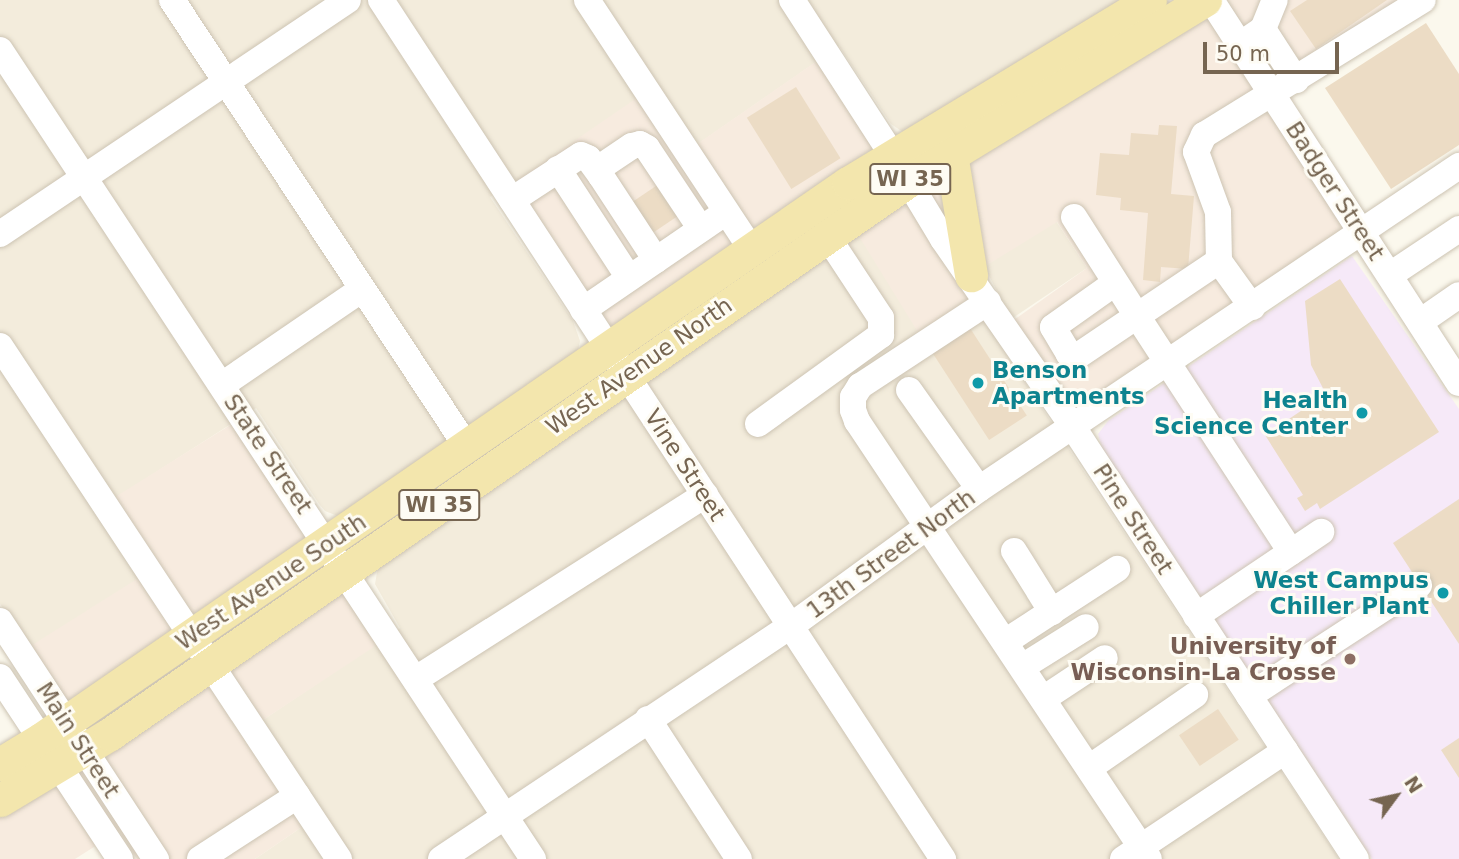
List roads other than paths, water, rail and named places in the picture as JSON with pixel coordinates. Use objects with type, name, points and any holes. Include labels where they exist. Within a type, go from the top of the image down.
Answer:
[{"type":"main road","name":"West Avenue North","points":[[63,744],[210,665],[346,570],[618,362],[751,249],[900,168],[1150,0]]},
{"type":"main road","name":"West Avenue North","points":[[618,362],[827,236],[900,168],[951,154],[1205,0]]},
{"type":"main road","points":[[951,154],[979,289]]},
{"type":"main road","name":"West Avenue South","points":[[0,800],[191,636],[467,447],[618,362]]},
{"type":"main road","name":"West Avenue South","points":[[0,764],[63,744]]},
{"type":"street","points":[[172,0],[467,447]]},
{"type":"street","points":[[0,234],[348,0]]},
{"type":"street","name":"Vine Street","points":[[381,0],[943,859]]},
{"type":"street","points":[[587,0],[751,249]]},
{"type":"street","name":"Pine Street","points":[[792,0],[979,289],[1073,427],[1356,859]]},
{"type":"street","name":"Badger Street","points":[[1211,0],[1272,95],[1350,239],[1390,275],[1459,383]]},
{"type":"street","points":[[1239,45],[1263,29],[1275,0]]},
{"type":"street","points":[[1252,307],[1219,261],[1218,212],[1199,164],[1197,144],[1204,135],[1423,0]]},
{"type":"street","points":[[1263,29],[1296,80]]},
{"type":"street","name":"State Street","points":[[0,50],[346,570],[533,859]]},
{"type":"street","points":[[601,176],[601,169],[605,164],[640,144],[647,148],[701,229]]},
{"type":"street","points":[[512,200],[581,155],[588,158],[601,176],[656,260]]},
{"type":"street","name":"13th Street North","points":[[441,859],[791,626],[979,489],[1459,166]]},
{"type":"street","points":[[558,169],[629,278]]},
{"type":"street","points":[[583,310],[727,212]]},
{"type":"street","points":[[1074,217],[1291,552]]},
{"type":"street","points":[[1390,275],[1459,229]]},
{"type":"street","points":[[827,236],[881,318],[881,335],[898,360]]},
{"type":"street","points":[[1115,283],[1053,327],[1069,354],[1076,357],[1219,261]]},
{"type":"street","points":[[222,385],[362,289]]},
{"type":"street","points":[[979,289],[898,360],[860,386],[853,397],[853,410],[1089,768],[1138,855],[1285,751]]},
{"type":"street","points":[[1420,322],[1459,295]]},
{"type":"street","points":[[758,424],[881,335]]},
{"type":"street","points":[[0,345],[339,859]]},
{"type":"street","points":[[909,390],[979,489]]},
{"type":"street","points":[[416,679],[705,495]]},
{"type":"street","points":[[1196,616],[1321,533]]},
{"type":"street","points":[[1014,551],[1052,612]]},
{"type":"street","points":[[1005,642],[1117,569]]},
{"type":"street","points":[[1249,696],[1419,585]]},
{"type":"street","name":"Main Street","points":[[0,621],[63,744],[156,859]]},
{"type":"street","points":[[1022,667],[1086,627]]},
{"type":"street","points":[[1043,699],[1105,657]]},
{"type":"street","points":[[0,677],[63,744],[120,859]]},
{"type":"street","points":[[1089,768],[1195,695]]},
{"type":"street","points":[[648,719],[739,859]]},
{"type":"street","points":[[200,859],[297,796]]},
{"type":"place","name":"Benson Apartments","points":[[978,383]]},
{"type":"place","name":"Health Science Center","points":[[1362,413]]},
{"type":"place","name":"West Campus Chiller Plant","points":[[1443,593]]},
{"type":"place","name":"University of Wisconsin-La Crosse","points":[[1350,659]]}]
